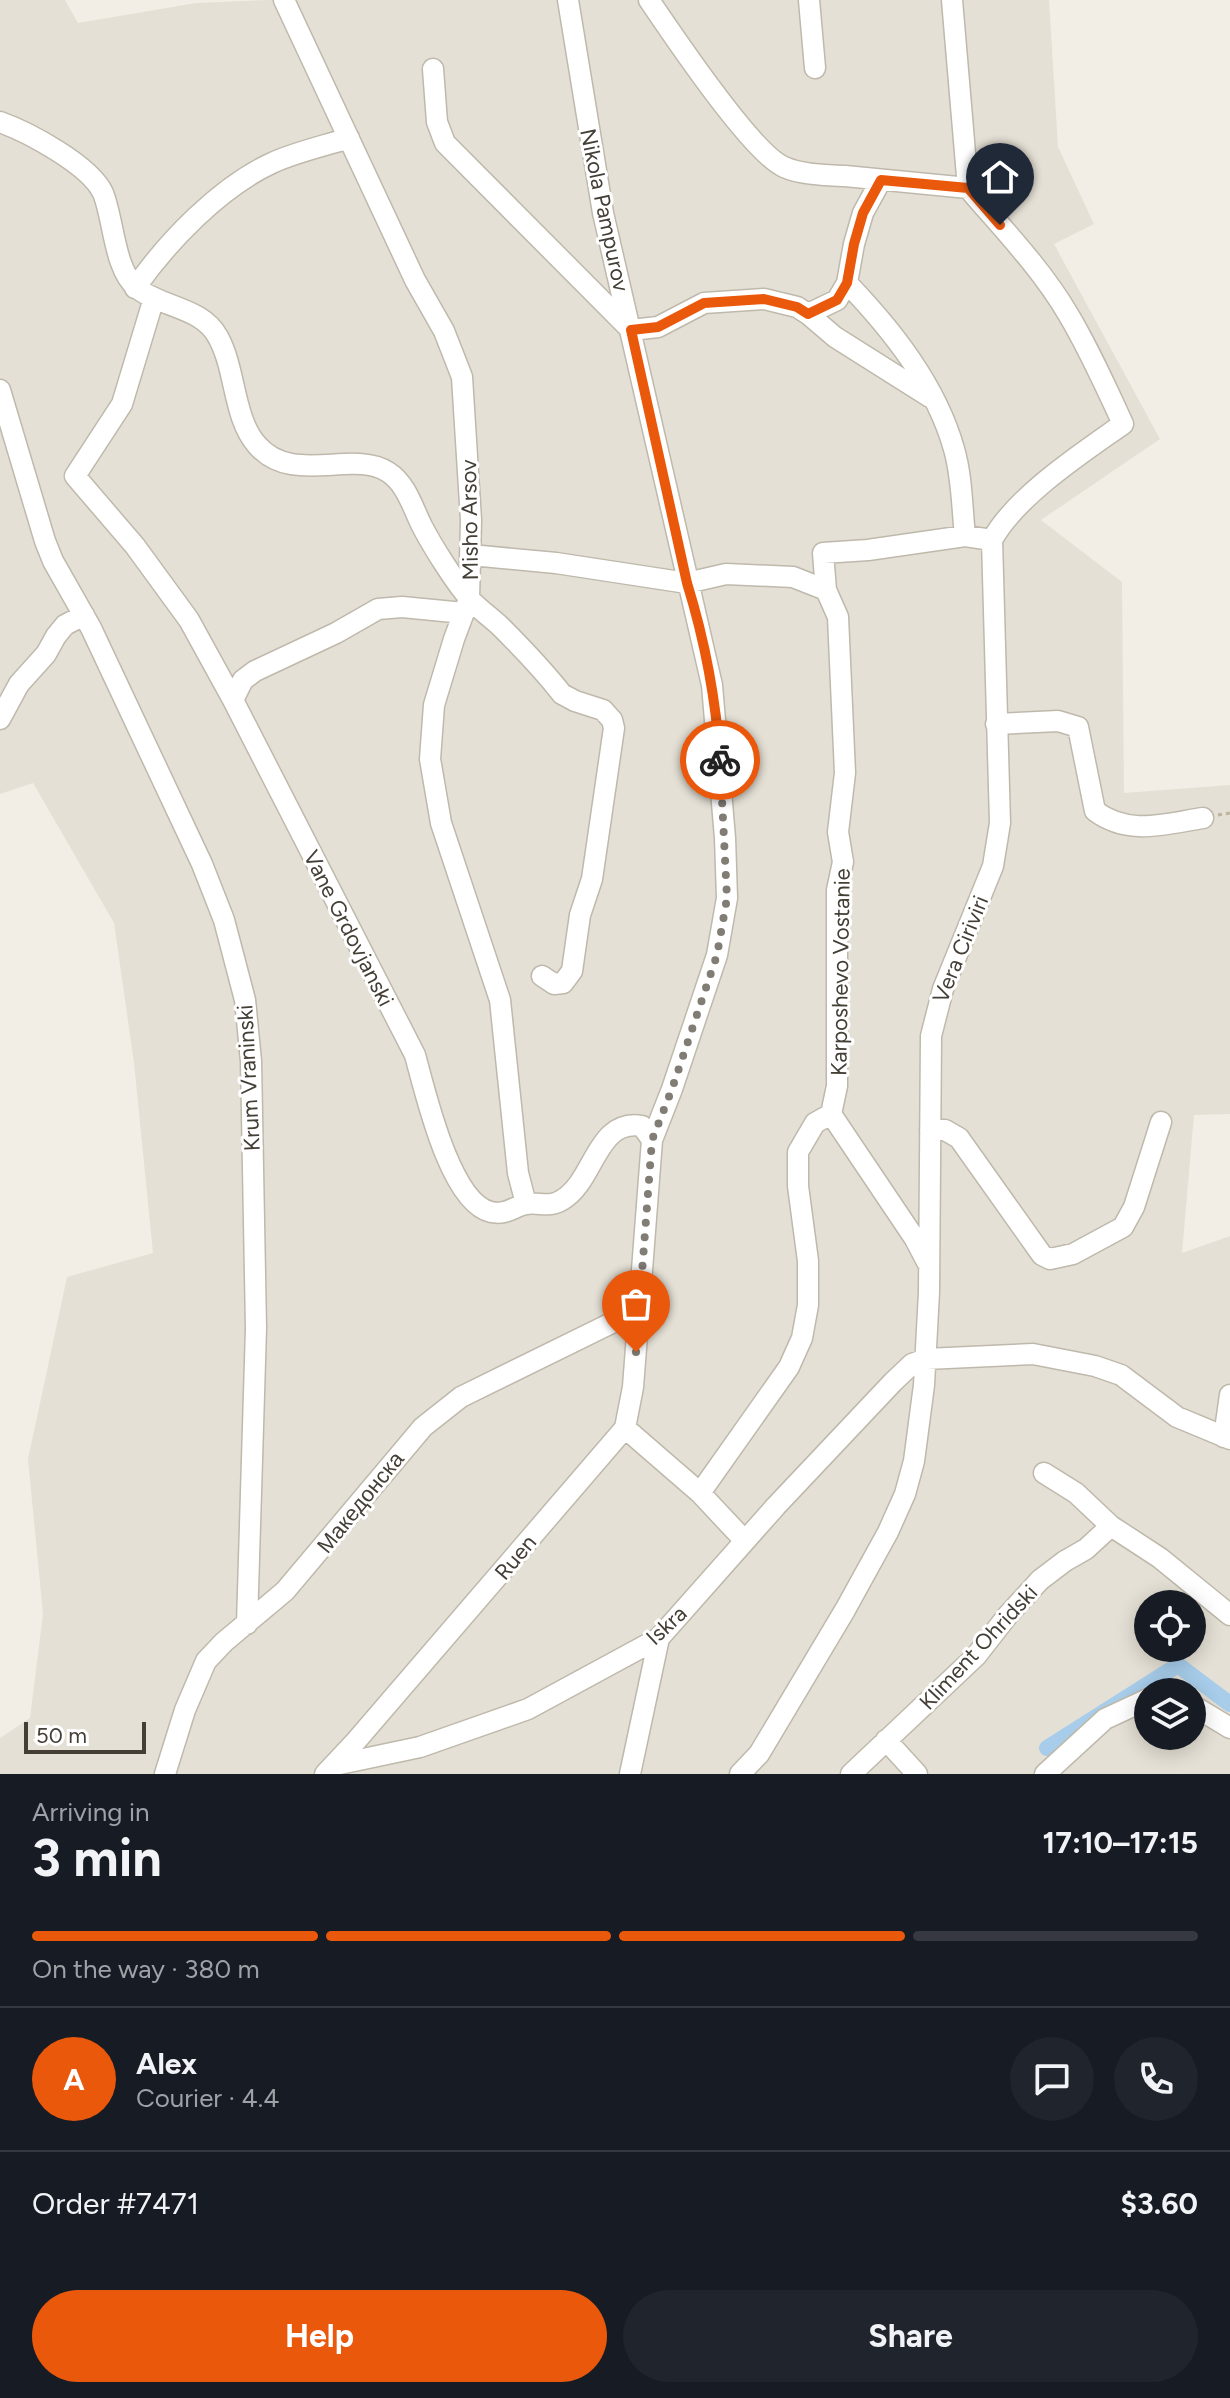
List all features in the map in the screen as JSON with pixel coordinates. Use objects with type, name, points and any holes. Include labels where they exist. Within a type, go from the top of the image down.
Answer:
[{"type":"street","name":"Nikola Pampurov","points":[[568,0],[603,213],[712,685],[725,838],[727,898],[717,955],[652,1140],[638,1310]]},
{"type":"street","points":[[649,0],[736,119],[779,165],[789,170],[968,188]]},
{"type":"street","points":[[809,0],[815,68]]},
{"type":"street","points":[[847,283],[880,317],[943,415],[955,452],[965,536],[992,540],[1009,516],[1065,465],[1123,424],[1066,311],[1016,244],[968,188],[952,0]]},
{"type":"street","name":"Misho Arsov","points":[[284,1],[415,280],[455,354],[462,377],[471,555],[467,606],[434,705],[430,759],[441,823],[500,1000],[518,1173],[526,1204]]},
{"type":"street","points":[[433,69],[437,122],[445,143],[631,330],[658,327],[704,303],[764,299],[797,307],[835,337],[934,398]]},
{"type":"street","points":[[0,122],[68,157],[102,190],[125,273],[135,288],[207,322],[218,337],[251,438],[267,454],[276,460],[301,465],[365,465],[386,470],[399,480],[467,606],[499,625],[562,694],[603,710],[612,720],[614,728],[602,798],[600,837],[592,879],[580,915],[572,971],[563,983],[554,984],[542,976]]},
{"type":"street","points":[[135,288],[168,247],[241,180],[274,162],[349,138]]},
{"type":"street","points":[[808,314],[837,300],[847,283],[863,213],[881,180]]},
{"type":"street","name":"Vane Grdovjanski","points":[[154,298],[122,404],[75,476],[135,546],[189,620],[233,700],[415,1055],[431,1113],[461,1185],[472,1202],[491,1212],[508,1213],[526,1204],[549,1206],[564,1200],[587,1175],[602,1145],[622,1126],[642,1126],[652,1140]]},
{"type":"street","name":"Krum Vraninski","points":[[0,390],[53,561],[84,615],[213,892],[236,962],[250,1028],[256,1328],[247,1624]]},
{"type":"street","name":"Karposhevo Vostanie","points":[[831,1114],[839,1052],[837,890],[843,862],[838,832],[845,773],[838,617],[826,590],[823,553],[965,536]]},
{"type":"street","name":"Vera Ciriviri","points":[[740,1774],[759,1754],[845,1610],[905,1494],[914,1461],[926,1359],[930,1057],[936,1011],[993,866],[1000,823],[992,540]]},
{"type":"street","points":[[471,555],[556,563],[687,583],[726,574],[793,577],[826,590]]},
{"type":"street","points":[[233,700],[243,680],[255,671],[336,633],[378,609],[467,606]]},
{"type":"street","points":[[0,719],[19,684],[46,654],[56,636],[65,625],[84,615]]},
{"type":"street","points":[[996,724],[1058,721],[1078,727],[1095,811],[1110,822],[1136,828],[1203,818]]},
{"type":"street","points":[[700,1493],[789,1367],[799,1346],[808,1305],[808,1261],[798,1186],[798,1152],[815,1123],[831,1114],[915,1239],[928,1266]]},
{"type":"street","points":[[930,1130],[945,1130],[959,1138],[1042,1255],[1050,1259],[1073,1254],[1123,1227],[1134,1207],[1161,1122]]},
{"type":"street","points":[[638,1310],[631,1405],[625,1428],[700,1493],[745,1541]]},
{"type":"street","name":"Македонска","points":[[165,1774],[185,1710],[206,1661],[285,1591],[390,1463],[441,1410],[461,1397],[638,1310]]},
{"type":"street","points":[[926,1359],[1033,1354],[1095,1366],[1121,1375],[1177,1417],[1227,1438],[1230,1395]]},
{"type":"street","name":"Iskra","points":[[331,1771],[420,1747],[528,1709],[659,1638],[893,1382],[912,1364],[926,1359]]},
{"type":"street","name":"Ruen","points":[[331,1771],[625,1428]]},
{"type":"street","points":[[1044,1473],[1076,1493],[1111,1526],[1160,1558],[1230,1615]]},
{"type":"street","name":"Kliment Ohridski","points":[[851,1774],[976,1656],[1040,1580],[1086,1549],[1111,1526]]},
{"type":"street","points":[[630,1774],[659,1638]]},
{"type":"street","points":[[1045,1774],[1105,1719],[1134,1706]]},
{"type":"street","points":[[1206,1713],[1230,1728]]},
{"type":"street","points":[[886,1740],[917,1774]]},
{"type":"shaded area","points":[[0,0],[65,0],[78,23],[196,3],[269,0],[1049,0],[1058,147],[1094,224],[1054,244],[1160,439],[1041,520],[1122,582],[1124,793],[1230,785],[1230,1114],[1194,1115],[1182,1253],[1230,1236],[1230,1774],[0,1774],[0,1738],[30,1718],[43,1614],[28,1459],[67,1277],[153,1253],[134,1063],[114,923],[33,783],[0,794]]},
{"type":"waterway","points":[[1047,1748],[1178,1665],[1230,1704]]},
{"type":"way so far","points":[[636,1352],[652,1140],[717,955],[727,898],[720,760]]},
{"type":"route","points":[[720,760],[712,685],[631,330],[658,327],[704,303],[764,299],[797,307],[808,314],[837,300],[847,283],[863,213],[881,180],[968,188],[1000,225]]}]
